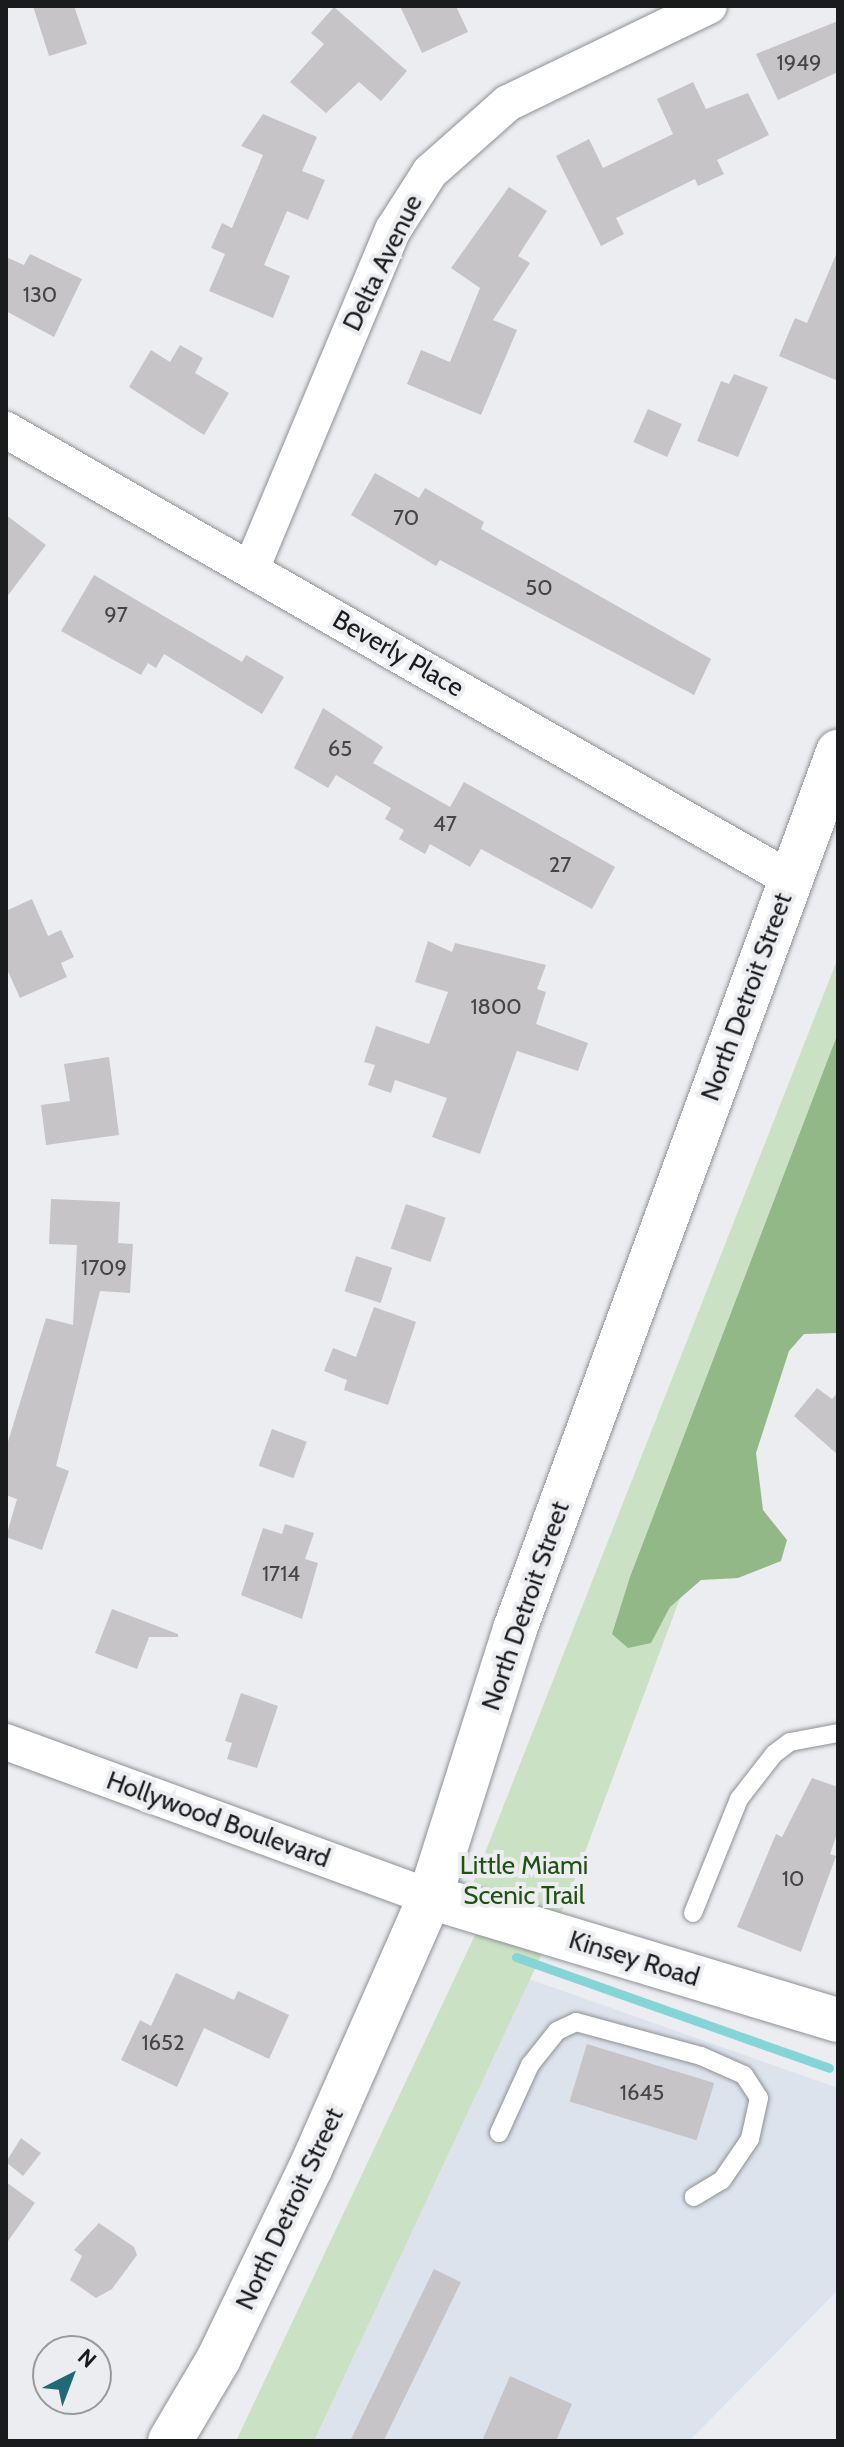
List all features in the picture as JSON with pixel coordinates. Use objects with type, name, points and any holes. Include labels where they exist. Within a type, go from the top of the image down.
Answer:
[{"type":"main road","name":"North Detroit Street","points":[[170,2441],[219,2358],[311,2167],[430,1897],[515,1629],[838,752]]},
{"type":"main road","name":"Kinsey Road","points":[[430,1897],[838,2020]]},
{"type":"street","name":"Delta Avenue","points":[[251,569],[393,230],[430,172],[508,103],[706,7]]},
{"type":"street","name":"Beverly Place","points":[[6,430],[790,879]]},
{"type":"street","name":"Hollywood Boulevard","points":[[6,1742],[430,1897]]},
{"type":"lane","points":[[693,1913],[739,1799],[774,1754],[790,1742],[838,1733]]},
{"type":"lane","points":[[499,2133],[530,2065],[557,2031],[576,2022],[701,2056],[744,2075],[759,2098],[750,2139],[722,2180],[694,2197]]},
{"type":"shaded area","points":[[529,1979],[838,2088],[838,2290],[689,2441],[314,2441]]},
{"type":"green space","name":"Little Miami Scenic Trail","points":[[838,958],[838,1176],[567,1900],[314,2441],[236,2441],[485,1914],[464,1906]]},
{"type":"green space","points":[[838,1033],[838,1333],[804,1334],[789,1351],[756,1453],[763,1510],[787,1540],[781,1561],[738,1578],[701,1580],[670,1607],[651,1643],[628,1648],[612,1634],[630,1577]]},
{"type":"building","points":[[33,6],[74,6],[87,44],[49,56]]},
{"type":"building","points":[[400,6],[456,6],[468,32],[422,53]]},
{"type":"building","points":[[334,7],[407,71],[381,101],[359,82],[326,113],[290,82],[324,44],[311,33]]},
{"type":"building","points":[[838,21],[838,72],[778,100],[756,54]]},
{"type":"building","points":[[693,82],[706,109],[748,93],[769,135],[717,160],[724,174],[698,186],[695,179],[616,218],[624,234],[601,246],[556,156],[589,139],[603,168],[673,134],[657,99]]},
{"type":"building","points":[[263,114],[317,137],[302,171],[325,180],[308,220],[287,211],[264,265],[290,276],[273,318],[209,291],[225,254],[211,248],[222,223],[232,228],[263,155],[241,146]]},
{"type":"building","points":[[509,187],[547,211],[518,256],[530,263],[493,320],[517,330],[481,415],[407,384],[421,350],[450,362],[480,288],[451,268]]},
{"type":"building","points":[[838,250],[838,381],[779,356],[795,318],[807,323]]},
{"type":"building","points":[[30,254],[82,279],[54,337],[6,311],[6,257],[24,265]]},
{"type":"building","points":[[180,345],[203,358],[195,373],[229,393],[204,435],[129,387],[151,350],[170,362]]},
{"type":"building","points":[[734,374],[768,387],[738,457],[697,441],[721,381],[729,384]]},
{"type":"building","points":[[648,409],[682,424],[667,457],[633,442]]},
{"type":"building","points":[[375,473],[419,498],[425,488],[484,522],[481,529],[711,659],[694,695],[440,560],[436,566],[351,515]]},
{"type":"building","points":[[6,515],[46,545],[6,598]]},
{"type":"building","points":[[94,575],[242,662],[246,655],[284,677],[262,714],[164,654],[156,668],[148,663],[141,675],[61,631]]},
{"type":"building","points":[[323,708],[383,747],[373,763],[450,807],[464,782],[615,867],[592,909],[481,849],[470,867],[430,844],[425,854],[399,839],[404,830],[385,819],[391,808],[336,775],[328,788],[294,768]]},
{"type":"building","points":[[32,899],[48,936],[61,930],[74,957],[61,963],[67,977],[20,998],[6,967],[6,911]]},
{"type":"building","points":[[428,941],[452,952],[455,943],[546,965],[537,989],[546,992],[536,1024],[588,1043],[578,1071],[517,1051],[480,1154],[432,1137],[447,1098],[395,1080],[391,1093],[368,1085],[375,1065],[364,1062],[376,1026],[429,1044],[448,992],[415,982]]},
{"type":"building","points":[[109,1057],[119,1135],[46,1145],[41,1105],[70,1101],[64,1064]]},
{"type":"building","points":[[51,1199],[120,1202],[118,1243],[133,1244],[130,1293],[100,1291],[56,1466],[69,1471],[42,1550],[6,1537],[17,1499],[6,1495],[6,1448],[46,1318],[73,1325],[77,1245],[49,1244]]},
{"type":"building","points":[[406,1204],[446,1218],[430,1262],[391,1248]]},
{"type":"building","points":[[356,1256],[392,1268],[381,1303],[345,1291]]},
{"type":"building","points":[[374,1307],[416,1322],[388,1405],[344,1390],[347,1380],[324,1371],[333,1348],[356,1357]]},
{"type":"building","points":[[817,1388],[832,1399],[838,1392],[838,1455],[794,1416]]},
{"type":"building","points":[[272,1429],[307,1442],[293,1478],[259,1466]]},
{"type":"building","points":[[285,1524],[314,1533],[305,1559],[318,1563],[302,1619],[241,1595],[263,1528],[282,1534]]},
{"type":"building","points":[[112,1609],[178,1634],[178,1637],[149,1637],[137,1669],[95,1653]]},
{"type":"building","points":[[241,1693],[278,1706],[257,1768],[227,1759],[232,1743],[225,1741]]},
{"type":"building","points":[[812,1778],[838,1787],[838,1831],[830,1854],[836,1856],[801,1952],[737,1927],[776,1834],[782,1837]]},
{"type":"building","points":[[176,1973],[234,2000],[238,1991],[289,2015],[269,2059],[204,2028],[177,2087],[121,2060],[140,2020],[151,2026]]},
{"type":"building","points":[[587,2044],[714,2083],[697,2140],[569,2101]]},
{"type":"building","points":[[21,2138],[41,2153],[23,2176],[6,2162]]},
{"type":"building","points":[[6,2182],[35,2203],[6,2244]]},
{"type":"building","points":[[99,2223],[134,2247],[137,2255],[112,2289],[96,2298],[70,2280],[82,2256],[74,2250]]},
{"type":"building","points":[[434,2269],[461,2282],[383,2441],[351,2439]]},
{"type":"building","points":[[510,2376],[572,2404],[556,2441],[482,2441]]},
{"type":"waterway","points":[[516,1957],[829,2068]]}]
